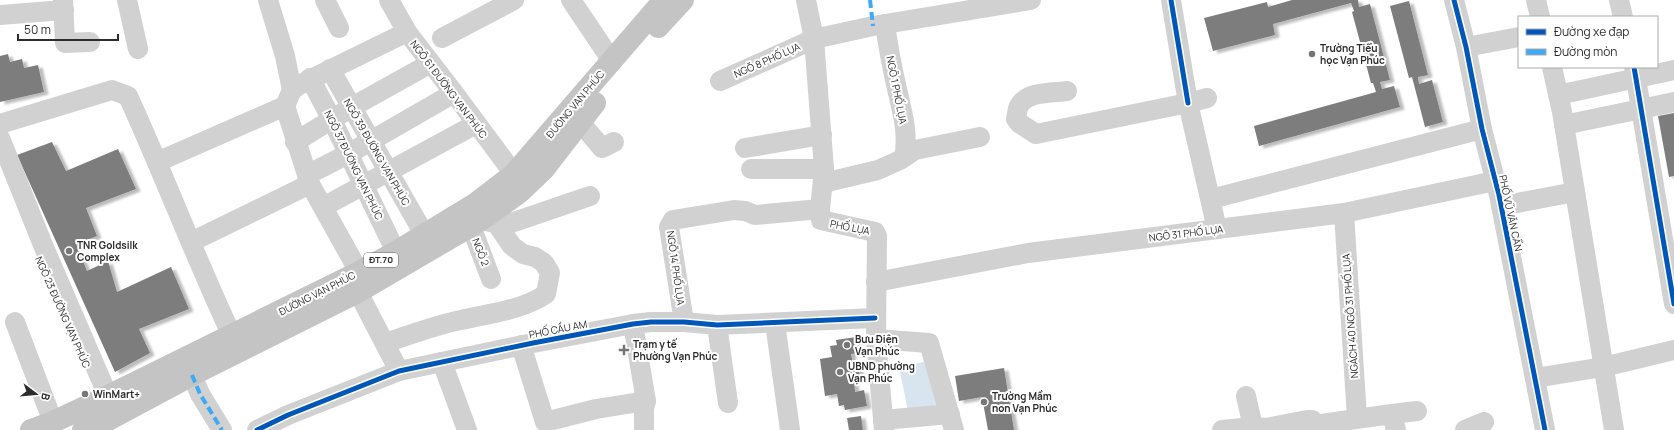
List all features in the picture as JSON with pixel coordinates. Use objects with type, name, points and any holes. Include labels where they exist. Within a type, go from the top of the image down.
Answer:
[{"type":"main road","name":"ĐƯỜNG VẠN PHÚC","points":[[31,430],[53,422],[105,398],[232,336],[359,282],[396,252],[482,223],[520,192],[544,169],[580,122],[616,65],[664,0]]},
{"type":"main road","name":"ĐƯỜNG VẠN PHÚC","points":[[83,430],[196,385],[359,282],[429,241],[514,174],[616,65],[683,0]]},
{"type":"street","points":[[127,0],[138,49]]},
{"type":"street","points":[[268,0],[285,56],[284,105],[295,142],[309,179],[359,282],[385,343],[399,371]]},
{"type":"street","points":[[325,0],[339,28]]},
{"type":"street","name":"NGÕ 61 ĐƯỜNG VẠN PHÚC","points":[[389,0],[407,32],[514,174]]},
{"type":"street","points":[[442,38],[514,0]]},
{"type":"street","points":[[571,0],[616,65]]},
{"type":"street","name":"PHỐ LỤA","points":[[806,0],[814,39],[822,135],[823,176],[820,209],[821,219],[823,221],[875,232],[877,236],[875,318],[884,425]]},
{"type":"street","name":"NGÕ 8 PHỐ LỤA","points":[[720,81],[814,39],[885,24],[1031,0]]},
{"type":"street","points":[[1171,0],[1197,100],[1211,199],[1217,229]]},
{"type":"street","name":"PHỐ VŨ VĂN CẨN","points":[[1454,0],[1466,47],[1482,129],[1501,206],[1545,430]]},
{"type":"street","points":[[1536,0],[1540,16]]},
{"type":"street","points":[[1619,0],[1623,16]]},
{"type":"street","points":[[0,15],[32,6],[64,5],[65,43],[90,42]]},
{"type":"street","name":"NGÕ 1 PHỐ LỤA","points":[[885,24],[888,48],[904,122],[906,142],[904,157]]},
{"type":"street","points":[[162,163],[284,105],[310,78],[407,32]]},
{"type":"street","points":[[1466,47],[1518,37]]},
{"type":"street","points":[[295,142],[352,107],[431,63]]},
{"type":"street","points":[[1552,68],[1564,125],[1614,430]]},
{"type":"street","name":"NGÕ 39 ĐƯỜNG VẠN PHÚC","points":[[330,69],[429,241]]},
{"type":"street","points":[[1558,96],[1635,73],[1674,70]]},
{"type":"street","points":[[1635,73],[1674,304]]},
{"type":"street","name":"NGÕ 37 ĐƯỜNG VẠN PHÚC","points":[[310,78],[396,252]]},
{"type":"street","points":[[0,124],[112,90],[128,96],[162,163],[191,242],[232,336]]},
{"type":"street","points":[[1067,91],[1025,98],[1019,107],[1016,119],[1019,124],[1036,134],[1197,100]]},
{"type":"street","points":[[191,242],[309,179],[371,140],[454,93]]},
{"type":"street","points":[[1564,125],[1674,102]]},
{"type":"street","points":[[580,122],[602,148],[614,142]]},
{"type":"street","points":[[323,207],[388,170],[476,124]]},
{"type":"street","points":[[1211,199],[1482,129]]},
{"type":"street","points":[[745,148],[822,135]]},
{"type":"street","points":[[751,169],[823,176],[878,170],[915,150],[980,137]]},
{"type":"street","points":[[0,138],[105,398]]},
{"type":"street","name":"NGÕ 31 PHỐ LỤA","points":[[876,282],[1028,253],[1344,213],[1495,181]]},
{"type":"street","points":[[1501,206],[1575,192]]},
{"type":"street","points":[[482,223],[514,222],[590,196]]},
{"type":"street","name":"NGÕ 14 PHỐ LỤA","points":[[684,322],[669,227],[670,222],[734,210],[755,214],[820,209]]},
{"type":"street","name":"NGÁCH 40 NGÕ 31 PHỐ LỤA","points":[[1344,213],[1357,418]]},
{"type":"street","points":[[385,343],[460,320],[499,313],[532,303],[546,294],[550,273],[544,263],[535,257],[523,254],[482,223]]},
{"type":"street","name":"NGÕ 2","points":[[482,223],[491,279]]},
{"type":"street","name":"NGÕ 23 ĐƯỜNG VẠN PHÚC","points":[[23,225],[105,398]]},
{"type":"street","name":"PHỐ CẦU AM","points":[[257,430],[290,423],[399,371],[521,345],[633,324],[651,322],[684,322],[717,325],[875,318]]},
{"type":"street","points":[[15,322],[53,422]]},
{"type":"street","points":[[775,322],[790,430]]},
{"type":"street","points":[[633,324],[646,401],[644,408],[644,430]]},
{"type":"street","points":[[717,325],[728,403]]},
{"type":"street","points":[[876,339],[929,343],[952,422],[884,425]]},
{"type":"street","points":[[521,345],[545,422],[596,409],[646,401]]},
{"type":"street","points":[[1535,378],[1603,367],[1674,350]]},
{"type":"street","points":[[442,362],[467,430]]},
{"type":"street","points":[[196,385],[222,430]]},
{"type":"street","points":[[1246,396],[1252,428]]},
{"type":"street","points":[[1222,430],[1266,428],[1307,420],[1312,420],[1314,425],[1357,418],[1394,422],[1418,411]]},
{"type":"street","points":[[1465,430],[1484,422]]},
{"type":"shaded area","points":[[933,360],[941,404],[908,411],[899,367]]},
{"type":"building","points":[[1292,0],[1358,0],[1359,7],[1370,4],[1390,80],[1380,82],[1382,89],[1394,86],[1400,107],[1259,146],[1254,126],[1376,92],[1373,83],[1371,83],[1352,12],[1354,11],[1351,3],[1273,24],[1275,35],[1213,51],[1204,18],[1267,2],[1268,7]]},
{"type":"building","points":[[1409,1],[1428,75],[1418,77],[1419,84],[1432,80],[1443,122],[1425,127],[1412,77],[1409,78],[1390,6]]},
{"type":"building","points":[[8,54],[10,62],[22,59],[24,68],[38,65],[44,92],[0,102],[0,56]]},
{"type":"building","points":[[1674,113],[1674,176],[1669,177],[1658,116]]},
{"type":"building","name":"TNR Goldsilk Complex","points":[[52,142],[66,171],[118,149],[136,189],[86,208],[97,236],[76,244],[87,271],[108,261],[117,292],[171,267],[189,309],[139,329],[150,353],[115,372],[17,155]]},
{"type":"building","name":"UBND phường Vạn Phúc","points":[[856,337],[858,353],[851,354],[853,364],[858,364],[860,379],[854,380],[855,392],[864,390],[867,406],[845,410],[844,405],[839,406],[837,394],[825,396],[820,359],[832,357],[830,346],[837,345],[836,340]]},
{"type":"building","points":[[1004,368],[1014,430],[988,430],[982,397],[959,401],[955,376]]},
{"type":"building","points":[[861,416],[863,430],[849,430],[847,418]]},
{"type":"marked path","points":[[870,0],[873,26]]},
{"type":"marked path","points":[[192,375],[200,394],[222,430]]},
{"type":"cycle path","points":[[1171,0],[1188,103]]},
{"type":"cycle path","points":[[1454,0],[1466,47],[1482,129],[1499,195],[1545,430]]},
{"type":"cycle path","points":[[1634,68],[1674,304]]},
{"type":"cycle path","points":[[257,430],[288,415],[399,371],[633,324],[651,322],[684,322],[717,325],[875,318]]},
{"type":"place","name":"Trường Tiểu học Vạn Phúc","points":[[1312,54]]},
{"type":"place","name":"TNR Goldsilk Complex","points":[[69,251]]},
{"type":"place","name":"Bưu Điện Vạn Phúc","points":[[847,345]]},
{"type":"place","name":"Trạm y tế Phường Vạn Phúc","points":[[624,350]]},
{"type":"place","name":"UBND phường Vạn Phúc","points":[[840,372]]},
{"type":"place","name":"WinMart+","points":[[85,394]]},
{"type":"place","name":"Trường Mầm non Vạn Phúc","points":[[984,402]]}]
